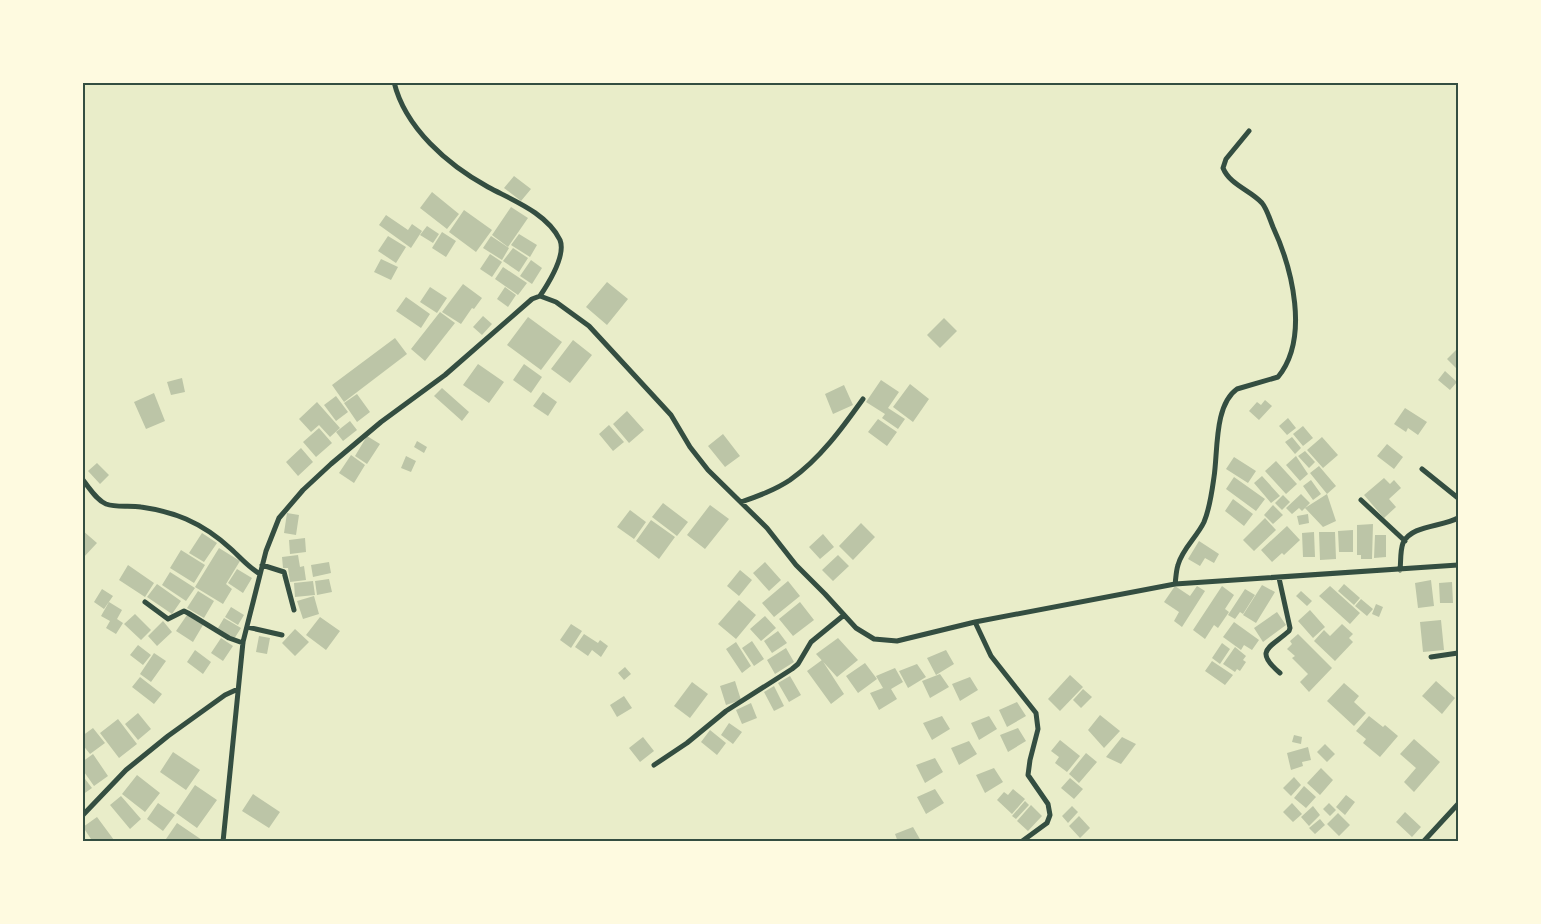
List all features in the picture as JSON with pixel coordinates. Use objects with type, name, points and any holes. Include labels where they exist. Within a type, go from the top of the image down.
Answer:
[{"type":"street","points":[[223,842],[243,644],[266,551],[279,518],[303,490],[381,422],[444,375],[532,299],[540,296],[553,275],[561,251],[561,241],[551,228],[532,210],[482,184],[457,168],[416,128],[399,99],[394,82]]},
{"type":"street","points":[[1175,584],[1178,564],[1184,551],[1204,522],[1208,508],[1219,430],[1225,403],[1232,392],[1237,389],[1278,377],[1286,363],[1295,332],[1292,286],[1282,246],[1263,204],[1240,188],[1223,168],[1226,159],[1249,130]]},
{"type":"street","points":[[540,296],[556,302],[589,326],[670,415],[690,447],[708,470],[767,528],[796,566],[856,628],[874,638],[890,641],[975,622],[1175,584],[1458,565]]},
{"type":"street","points":[[741,502],[780,486],[796,475],[813,460],[846,423],[863,398]]},
{"type":"street","points":[[1422,469],[1458,498]]},
{"type":"street","points":[[82,479],[95,496],[106,504],[159,511],[184,518],[200,526],[228,547],[246,566],[260,574]]},
{"type":"street","points":[[1361,500],[1404,541]]},
{"type":"street","points":[[1400,570],[1404,541],[1416,530],[1440,525],[1458,518]]},
{"type":"street","points":[[262,565],[284,572],[294,610]]},
{"type":"street","points":[[1279,578],[1290,628],[1268,648],[1265,655],[1266,660],[1280,674]]},
{"type":"street","points":[[145,602],[168,619],[184,611],[229,638],[243,644]]},
{"type":"street","points":[[654,765],[687,744],[726,711],[792,669],[798,664],[811,642],[844,615]]},
{"type":"street","points":[[975,622],[991,656],[1036,712],[1038,730],[1028,775],[1048,804],[1050,815],[1046,823],[1021,842]]},
{"type":"street","points":[[247,627],[282,635]]},
{"type":"street","points":[[1432,657],[1458,653]]},
{"type":"street","points":[[82,816],[126,770],[168,736],[225,695],[238,690]]},
{"type":"street","points":[[1423,842],[1458,804]]},
{"type":"building","points":[[514,176],[531,189],[521,201],[504,188]]},
{"type":"building","points":[[432,192],[459,214],[447,229],[420,208]]},
{"type":"building","points":[[511,207],[528,218],[508,247],[492,235]]},
{"type":"building","points":[[464,210],[492,230],[476,252],[449,232]]},
{"type":"building","points":[[386,215],[408,230],[412,224],[422,231],[411,248],[379,225]]},
{"type":"building","points":[[427,226],[439,234],[433,243],[420,235]]},
{"type":"building","points":[[442,232],[456,241],[446,257],[432,248]]},
{"type":"building","points":[[519,234],[537,245],[530,257],[511,245]]},
{"type":"building","points":[[388,236],[406,247],[396,263],[378,251]]},
{"type":"building","points":[[491,236],[509,248],[502,260],[483,248]]},
{"type":"building","points":[[513,248],[528,258],[519,272],[503,261]]},
{"type":"building","points":[[490,254],[502,262],[492,277],[480,269]]},
{"type":"building","points":[[381,259],[398,267],[391,280],[374,272]]},
{"type":"building","points":[[531,260],[542,268],[532,284],[520,276]]},
{"type":"building","points":[[503,267],[527,283],[518,295],[495,279]]},
{"type":"building","points":[[607,282],[628,299],[607,325],[586,307]]},
{"type":"building","points":[[463,284],[482,298],[461,324],[442,312]]},
{"type":"building","points":[[430,287],[447,298],[437,313],[420,302]]},
{"type":"building","points":[[505,287],[516,295],[508,307],[497,299]]},
{"type":"building","points":[[406,297],[430,314],[421,328],[396,311]]},
{"type":"building","points":[[440,312],[455,323],[425,361],[411,349]]},
{"type":"building","points":[[483,316],[492,324],[482,335],[473,327]]},
{"type":"building","points":[[528,317],[562,342],[541,370],[507,345]]},
{"type":"building","points":[[944,318],[957,331],[940,348],[927,335]]},
{"type":"building","points":[[395,338],[407,354],[344,402],[332,385]]},
{"type":"building","points":[[573,340],[592,355],[570,383],[551,369]]},
{"type":"building","points":[[1458,348],[1458,370],[1447,359]]},
{"type":"building","points":[[478,364],[504,382],[489,403],[463,385]]},
{"type":"building","points":[[524,364],[542,377],[531,393],[513,380]]},
{"type":"building","points":[[1445,371],[1457,382],[1450,390],[1438,380]]},
{"type":"building","points":[[182,378],[185,392],[171,395],[167,382]]},
{"type":"building","points":[[881,380],[899,392],[888,408],[905,419],[898,429],[882,418],[885,414],[866,402]]},
{"type":"building","points":[[910,384],[929,399],[913,422],[893,407]]},
{"type":"building","points":[[844,385],[853,405],[833,414],[825,394]]},
{"type":"building","points":[[442,388],[469,412],[462,421],[434,396]]},
{"type":"building","points":[[543,392],[557,402],[548,416],[533,406]]},
{"type":"building","points":[[154,393],[165,421],[146,429],[134,402]]},
{"type":"building","points":[[357,394],[370,412],[357,422],[344,403]]},
{"type":"building","points":[[336,396],[348,412],[336,421],[324,405]]},
{"type":"building","points":[[1265,400],[1272,406],[1259,420],[1249,411],[1257,402],[1261,405]]},
{"type":"building","points":[[317,402],[340,428],[330,437],[319,425],[311,432],[299,419]]},
{"type":"building","points":[[1405,408],[1427,422],[1418,435],[1408,428],[1406,432],[1394,424]]},
{"type":"building","points":[[627,411],[644,430],[629,443],[613,424]]},
{"type":"building","points":[[1288,418],[1296,428],[1287,435],[1279,426]]},
{"type":"building","points":[[878,419],[897,432],[887,446],[868,432]]},
{"type":"building","points":[[350,421],[357,430],[343,441],[336,432]]},
{"type":"building","points":[[609,425],[624,442],[613,451],[599,434]]},
{"type":"building","points":[[1303,426],[1313,438],[1303,446],[1293,434]]},
{"type":"building","points":[[319,428],[332,443],[316,457],[303,442]]},
{"type":"building","points":[[723,434],[740,456],[725,467],[708,446]]},
{"type":"building","points":[[367,436],[380,444],[367,464],[355,456]]},
{"type":"building","points":[[1292,437],[1301,448],[1295,454],[1285,442]]},
{"type":"building","points":[[1322,437],[1338,455],[1323,468],[1307,450]]},
{"type":"building","points":[[417,441],[427,447],[424,453],[414,447]]},
{"type":"building","points":[[1387,444],[1403,457],[1394,469],[1377,456]]},
{"type":"building","points":[[301,448],[313,462],[298,476],[286,462]]},
{"type":"building","points":[[1305,451],[1315,462],[1309,468],[1298,456]]},
{"type":"building","points":[[351,455],[365,465],[354,483],[339,473]]},
{"type":"building","points":[[406,456],[416,461],[411,472],[401,468]]},
{"type":"building","points":[[1296,456],[1308,474],[1300,481],[1286,465]]},
{"type":"building","points":[[1234,457],[1256,471],[1248,483],[1226,469]]},
{"type":"building","points":[[1276,461],[1297,484],[1286,494],[1265,471]]},
{"type":"building","points":[[97,463],[109,475],[100,484],[88,471]]},
{"type":"building","points":[[1319,466],[1336,486],[1327,494],[1310,473]]},
{"type":"building","points":[[1262,476],[1280,496],[1271,503],[1254,483]]},
{"type":"building","points":[[1234,477],[1265,499],[1256,511],[1226,489]]},
{"type":"building","points":[[1384,478],[1390,484],[1394,480],[1401,488],[1389,499],[1396,507],[1384,518],[1364,495]]},
{"type":"building","points":[[1311,480],[1321,494],[1313,500],[1303,486]]},
{"type":"building","points":[[1301,494],[1310,503],[1302,511],[1299,508],[1292,514],[1286,508]]},
{"type":"building","points":[[1327,494],[1336,521],[1323,527],[1305,508]]},
{"type":"building","points":[[1283,495],[1290,502],[1282,510],[1275,503]]},
{"type":"building","points":[[1233,499],[1253,514],[1244,526],[1225,511]]},
{"type":"building","points":[[663,503],[688,522],[677,536],[652,517]]},
{"type":"building","points":[[710,505],[729,519],[705,549],[687,535]]},
{"type":"building","points":[[1273,505],[1283,515],[1273,524],[1264,515]]},
{"type":"building","points":[[630,510],[646,522],[634,539],[617,527]]},
{"type":"building","points":[[287,513],[299,515],[296,535],[284,533]]},
{"type":"building","points":[[1308,514],[1309,523],[1299,525],[1297,516]]},
{"type":"building","points":[[1265,518],[1276,530],[1254,551],[1243,540]]},
{"type":"building","points":[[651,520],[675,537],[659,559],[636,541]]},
{"type":"building","points":[[861,523],[875,537],[853,560],[839,546]]},
{"type":"building","points":[[1373,524],[1372,559],[1361,559],[1361,555],[1357,555],[1357,525]]},
{"type":"building","points":[[1287,526],[1300,540],[1284,555],[1282,553],[1272,562],[1261,550]]},
{"type":"building","points":[[82,530],[97,543],[82,559]]},
{"type":"building","points":[[1353,530],[1353,552],[1339,552],[1338,531]]},
{"type":"building","points":[[1314,532],[1315,557],[1303,557],[1302,533]]},
{"type":"building","points":[[1319,532],[1335,532],[1336,559],[1320,560]]},
{"type":"building","points":[[202,533],[217,543],[204,562],[189,553]]},
{"type":"building","points":[[823,534],[834,547],[820,559],[809,547]]},
{"type":"building","points":[[1375,535],[1386,535],[1386,557],[1374,558]]},
{"type":"building","points":[[305,538],[306,552],[290,554],[289,540]]},
{"type":"building","points":[[1199,541],[1219,554],[1214,563],[1205,558],[1200,566],[1188,559]]},
{"type":"building","points":[[219,548],[240,561],[226,584],[232,589],[223,604],[195,587]]},
{"type":"building","points":[[181,550],[205,565],[194,583],[170,568]]},
{"type":"building","points":[[298,555],[300,567],[304,566],[306,580],[290,582],[288,568],[283,568],[282,557]]},
{"type":"building","points":[[838,555],[849,566],[833,581],[822,570]]},
{"type":"building","points":[[329,562],[331,573],[313,577],[311,565]]},
{"type":"building","points":[[765,562],[781,580],[769,591],[753,573]]},
{"type":"building","points":[[128,565],[154,583],[145,597],[119,580]]},
{"type":"building","points":[[237,569],[252,578],[243,593],[228,583]]},
{"type":"building","points":[[740,570],[752,580],[739,596],[727,586]]},
{"type":"building","points":[[170,572],[195,588],[186,601],[162,585]]},
{"type":"building","points":[[329,579],[332,592],[317,595],[315,581]]},
{"type":"building","points":[[1431,580],[1434,606],[1418,608],[1415,583]]},
{"type":"building","points":[[313,581],[315,595],[295,597],[294,583]]},
{"type":"building","points":[[788,581],[800,596],[774,617],[762,603]]},
{"type":"building","points":[[1452,582],[1453,603],[1440,603],[1439,583]]},
{"type":"building","points":[[157,584],[181,601],[172,614],[147,597]]},
{"type":"building","points":[[1344,584],[1360,598],[1354,605],[1338,591]]},
{"type":"building","points":[[1262,585],[1275,592],[1256,623],[1243,615]]},
{"type":"building","points":[[1175,586],[1190,596],[1197,586],[1205,591],[1182,627],[1174,621],[1179,612],[1164,602]]},
{"type":"building","points":[[1222,586],[1234,595],[1225,609],[1229,612],[1218,628],[1214,625],[1205,639],[1193,630]]},
{"type":"building","points":[[1330,586],[1360,613],[1350,624],[1319,596]]},
{"type":"building","points":[[102,589],[113,596],[104,609],[94,602]]},
{"type":"building","points":[[1245,589],[1255,595],[1243,614],[1240,612],[1235,619],[1228,615]]},
{"type":"building","points":[[198,591],[214,601],[204,618],[187,608]]},
{"type":"building","points":[[1301,591],[1312,601],[1307,606],[1296,596]]},
{"type":"building","points":[[314,596],[319,614],[303,619],[297,601]]},
{"type":"building","points":[[1361,599],[1373,609],[1367,616],[1355,606]]},
{"type":"building","points":[[739,600],[756,615],[736,639],[718,624]]},
{"type":"building","points":[[109,602],[122,610],[117,619],[123,623],[116,634],[106,628],[110,621],[101,616]]},
{"type":"building","points":[[800,602],[814,620],[793,636],[779,619]]},
{"type":"building","points":[[1376,604],[1383,607],[1379,617],[1372,614]]},
{"type":"building","points":[[231,607],[244,615],[238,625],[225,617]]},
{"type":"building","points":[[1310,610],[1325,627],[1313,638],[1298,621]]},
{"type":"building","points":[[1277,612],[1286,625],[1263,642],[1254,628]]},
{"type":"building","points":[[135,614],[151,630],[141,640],[124,624]]},
{"type":"building","points":[[187,615],[203,625],[193,642],[176,631]]},
{"type":"building","points":[[765,616],[776,628],[761,641],[750,629]]},
{"type":"building","points":[[320,617],[340,631],[326,650],[306,635]]},
{"type":"building","points":[[224,618],[241,628],[234,639],[218,628]]},
{"type":"building","points":[[1441,620],[1444,650],[1423,652],[1420,622]]},
{"type":"building","points":[[163,621],[172,632],[157,646],[148,636]]},
{"type":"building","points":[[1234,622],[1259,640],[1252,650],[1244,645],[1241,650],[1223,637]]},
{"type":"building","points":[[571,624],[582,631],[571,648],[560,640]]},
{"type":"building","points":[[1342,624],[1353,634],[1349,638],[1353,642],[1335,661],[1314,641],[1324,630],[1330,636]]},
{"type":"building","points":[[295,629],[309,642],[295,656],[282,643]]},
{"type":"building","points":[[778,631],[787,643],[772,653],[764,641]]},
{"type":"building","points":[[584,634],[598,643],[600,640],[608,646],[601,657],[592,650],[588,656],[575,647]]},
{"type":"building","points":[[1298,634],[1332,668],[1309,692],[1300,682],[1308,674],[1292,658],[1295,656],[1287,649],[1292,644],[1290,641]]},
{"type":"building","points":[[259,636],[270,638],[267,654],[256,652]]},
{"type":"building","points":[[221,638],[233,646],[223,661],[211,653]]},
{"type":"building","points":[[838,638],[858,660],[837,677],[816,654]]},
{"type":"building","points":[[752,641],[764,659],[754,666],[742,648]]},
{"type":"building","points":[[736,642],[751,666],[742,673],[726,649]]},
{"type":"building","points":[[1222,643],[1230,649],[1220,664],[1212,658]]},
{"type":"building","points":[[138,645],[151,655],[143,665],[130,655]]},
{"type":"building","points":[[1235,647],[1246,656],[1243,660],[1246,662],[1240,671],[1237,669],[1235,672],[1223,664]]},
{"type":"building","points":[[786,648],[794,662],[775,674],[767,660]]},
{"type":"building","points":[[195,650],[211,662],[203,674],[187,662]]},
{"type":"building","points":[[946,650],[954,664],[936,675],[927,658]]},
{"type":"building","points":[[154,653],[166,661],[151,682],[140,674]]},
{"type":"building","points":[[822,660],[844,694],[831,704],[807,671]]},
{"type":"building","points":[[1212,661],[1233,675],[1225,685],[1205,671]]},
{"type":"building","points":[[865,663],[877,679],[858,693],[846,676]]},
{"type":"building","points":[[917,664],[926,677],[908,688],[899,671]]},
{"type":"building","points":[[625,667],[631,674],[624,680],[618,673]]},
{"type":"building","points":[[895,668],[903,682],[891,689],[897,699],[879,710],[870,693],[883,688],[876,676]]},
{"type":"building","points":[[940,674],[949,687],[930,698],[922,681]]},
{"type":"building","points":[[1070,675],[1083,687],[1060,711],[1048,699]]},
{"type":"building","points":[[790,676],[801,695],[789,702],[778,683]]},
{"type":"building","points":[[140,677],[162,694],[154,704],[132,687]]},
{"type":"building","points":[[970,677],[978,690],[960,701],[952,684]]},
{"type":"building","points":[[735,681],[741,700],[726,705],[720,686]]},
{"type":"building","points":[[1436,681],[1455,698],[1442,714],[1422,696]]},
{"type":"building","points":[[692,682],[708,694],[690,718],[674,706]]},
{"type":"building","points":[[1344,683],[1359,696],[1354,702],[1366,713],[1354,726],[1327,701]]},
{"type":"building","points":[[774,686],[784,706],[774,711],[764,692]]},
{"type":"building","points":[[1083,689],[1092,697],[1081,708],[1073,700]]},
{"type":"building","points":[[624,696],[632,708],[617,717],[610,705]]},
{"type":"building","points":[[1017,702],[1026,716],[1007,727],[999,710]]},
{"type":"building","points":[[751,703],[757,718],[742,724],[736,710]]},
{"type":"building","points":[[138,713],[151,729],[138,740],[125,724]]},
{"type":"building","points":[[1100,715],[1120,731],[1104,748],[1088,730]]},
{"type":"building","points":[[942,716],[950,729],[932,740],[923,723]]},
{"type":"building","points":[[989,716],[997,729],[979,740],[971,723]]},
{"type":"building","points":[[1369,716],[1383,727],[1385,725],[1398,736],[1380,757],[1363,743],[1366,739],[1356,731]]},
{"type":"building","points":[[118,719],[137,744],[119,758],[100,733]]},
{"type":"building","points":[[729,723],[742,732],[733,744],[721,735]]},
{"type":"building","points":[[93,728],[105,743],[90,754],[82,744],[82,736]]},
{"type":"building","points":[[1018,728],[1026,741],[1008,752],[1000,735]]},
{"type":"building","points":[[710,730],[726,743],[717,755],[701,742]]},
{"type":"building","points":[[1294,735],[1302,737],[1301,744],[1292,742]]},
{"type":"building","points":[[643,737],[654,751],[640,762],[629,748]]},
{"type":"building","points":[[1122,737],[1136,744],[1121,764],[1106,757]]},
{"type":"building","points":[[1414,739],[1440,762],[1414,792],[1404,782],[1416,768],[1400,754]]},
{"type":"building","points":[[1060,740],[1080,756],[1067,772],[1055,763],[1059,757],[1051,751]]},
{"type":"building","points":[[969,741],[977,754],[959,765],[951,748]]},
{"type":"building","points":[[1325,744],[1335,754],[1327,762],[1317,752]]},
{"type":"building","points":[[1308,747],[1311,760],[1302,762],[1303,766],[1291,770],[1287,753]]},
{"type":"building","points":[[173,752],[200,770],[186,790],[160,772]]},
{"type":"building","points":[[1086,753],[1097,762],[1079,783],[1069,774]]},
{"type":"building","points":[[93,754],[108,776],[94,786],[82,769],[82,762]]},
{"type":"building","points":[[935,758],[943,772],[925,783],[916,765]]},
{"type":"building","points":[[994,768],[1003,782],[985,793],[976,775]]},
{"type":"building","points":[[1321,768],[1333,780],[1320,795],[1307,783]]},
{"type":"building","points":[[82,775],[92,788],[82,795]]},
{"type":"building","points":[[137,775],[160,793],[145,812],[122,794]]},
{"type":"building","points":[[1294,777],[1301,785],[1291,796],[1283,788]]},
{"type":"building","points":[[1070,778],[1083,789],[1074,799],[1061,788]]},
{"type":"building","points":[[195,785],[217,800],[197,828],[176,813]]},
{"type":"building","points":[[1304,786],[1316,797],[1306,808],[1294,798]]},
{"type":"building","points":[[935,789],[944,803],[926,814],[917,797]]},
{"type":"building","points":[[1013,789],[1025,799],[1012,814],[997,800],[1004,792],[1008,795]]},
{"type":"building","points":[[253,794],[280,812],[269,828],[242,811]]},
{"type":"building","points":[[1346,795],[1355,802],[1345,815],[1336,807]]},
{"type":"building","points":[[121,796],[141,819],[130,829],[110,805]]},
{"type":"building","points":[[1025,801],[1029,805],[1016,819],[1012,816]]},
{"type":"building","points":[[158,803],[175,815],[163,831],[147,819]]},
{"type":"building","points":[[1292,803],[1302,814],[1293,822],[1283,812]]},
{"type":"building","points":[[1329,803],[1336,810],[1330,816],[1323,809]]},
{"type":"building","points":[[1031,805],[1042,816],[1028,831],[1017,821]]},
{"type":"building","points":[[1072,806],[1078,812],[1068,823],[1062,816]]},
{"type":"building","points":[[1313,806],[1320,815],[1309,826],[1301,817]]},
{"type":"building","points":[[1405,812],[1421,827],[1412,837],[1396,822]]},
{"type":"building","points":[[1338,813],[1350,825],[1339,836],[1327,824]]},
{"type":"building","points":[[1079,816],[1090,828],[1080,838],[1069,826]]},
{"type":"building","points":[[97,817],[114,840],[112,842],[93,842],[83,827]]},
{"type":"building","points":[[1320,819],[1325,825],[1315,834],[1309,828]]},
{"type":"building","points":[[177,823],[202,840],[201,842],[170,842],[166,839]]},
{"type":"building","points":[[913,827],[921,841],[898,842],[895,834]]}]
